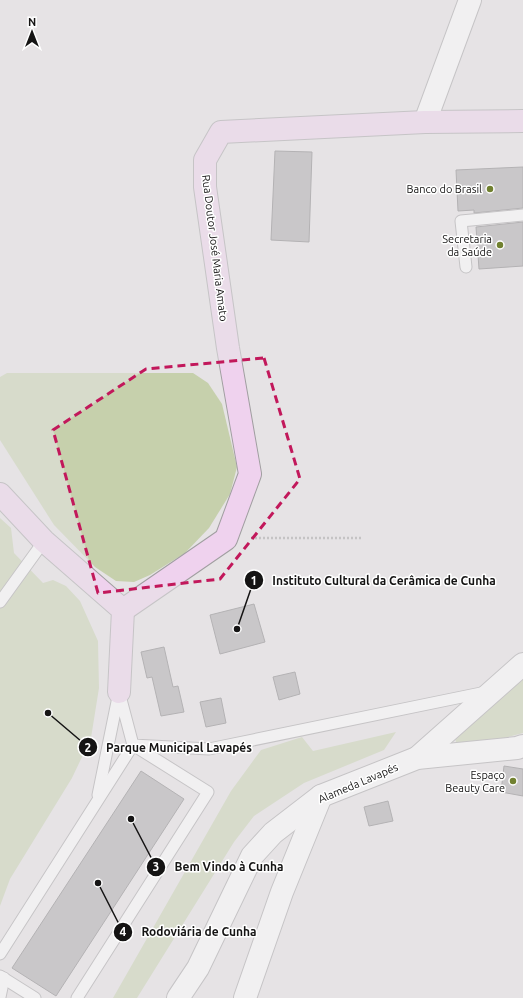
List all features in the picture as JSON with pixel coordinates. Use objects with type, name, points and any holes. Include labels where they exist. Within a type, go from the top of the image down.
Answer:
[{"type":"street","points":[[425,122],[470,0]]},
{"type":"street","name":"Rua Doutor José Maria Amato","points":[[226,539],[250,474],[228,348],[205,187],[205,160],[222,132],[425,122],[523,121]]},
{"type":"street","points":[[0,494],[44,541],[123,610]]},
{"type":"street","points":[[123,610],[226,539]]},
{"type":"street","points":[[119,692],[123,610]]},
{"type":"street","points":[[417,758],[523,664]]},
{"type":"street","name":"Alameda Lavapés","points":[[178,998],[198,968],[252,856],[273,833],[321,796],[417,758],[517,748],[523,746]]},
{"type":"street","points":[[245,998],[282,892],[321,796]]},
{"type":"lane","points":[[466,267],[462,221],[523,215]]},
{"type":"lane","points":[[0,602],[44,541]]},
{"type":"lane","points":[[133,745],[209,749],[493,690]]},
{"type":"lane","points":[[77,998],[208,792],[133,745],[119,692]]},
{"type":"lane","points":[[97,802],[119,692]]},
{"type":"lane","points":[[0,954],[133,745]]},
{"type":"lane","points":[[0,997],[2,977],[35,998]]},
{"type":"path","points":[[226,539],[361,538]]},
{"type":"highlighted area","points":[[264,358],[300,479],[220,579],[98,593],[53,430],[146,369]]},
{"type":"green space","points":[[7,373],[193,373],[208,383],[222,404],[237,467],[230,494],[209,528],[185,553],[150,575],[134,582],[116,581],[95,567],[54,525],[0,440],[0,377]]},
{"type":"green space","points":[[0,518],[11,528],[14,553],[43,583],[53,580],[66,586],[80,601],[98,641],[99,688],[91,738],[72,778],[10,879],[0,906]]},
{"type":"green space","points":[[523,679],[523,733],[479,745],[457,744],[455,739]]},
{"type":"green space","points":[[396,732],[384,750],[304,783],[254,816],[234,842],[137,998],[113,998],[231,791],[261,750],[302,737],[313,751]]},
{"type":"building","points":[[275,151],[312,152],[309,242],[271,240]]},
{"type":"building","name":"Banco do Brasil","points":[[523,167],[523,208],[474,213],[474,210],[458,211],[456,170]]},
{"type":"building","name":"Secretaria da Saúde","points":[[523,222],[523,266],[479,269],[476,227]]},
{"type":"building","points":[[254,604],[265,642],[220,654],[210,615]]},
{"type":"building","points":[[164,647],[173,687],[178,686],[184,712],[161,716],[152,677],[147,678],[141,652]]},
{"type":"building","points":[[295,672],[300,694],[279,700],[273,677]]},
{"type":"building","points":[[221,698],[226,723],[206,727],[200,702]]},
{"type":"building","name":"Espaço Beauty Care","points":[[504,766],[523,769],[523,796],[501,792]]},
{"type":"building","points":[[141,771],[184,799],[56,996],[12,968]]},
{"type":"building","points":[[388,801],[393,821],[369,826],[364,807]]},
{"type":"place","name":"Banco do Brasil","points":[[490,189]]},
{"type":"place","name":"Secretaria da Saúde","points":[[500,245]]},
{"type":"place","name":"Instituto Cultural da Cerâmica de Cunha","points":[[237,629]]},
{"type":"place","name":"Parque Municipal Lavapés","points":[[48,713]]},
{"type":"place","name":"Espaço Beauty Care","points":[[513,781]]},
{"type":"place","name":"Bem Vindo à Cunha","points":[[131,819]]},
{"type":"place","name":"Rodoviária de Cunha","points":[[98,883]]}]
